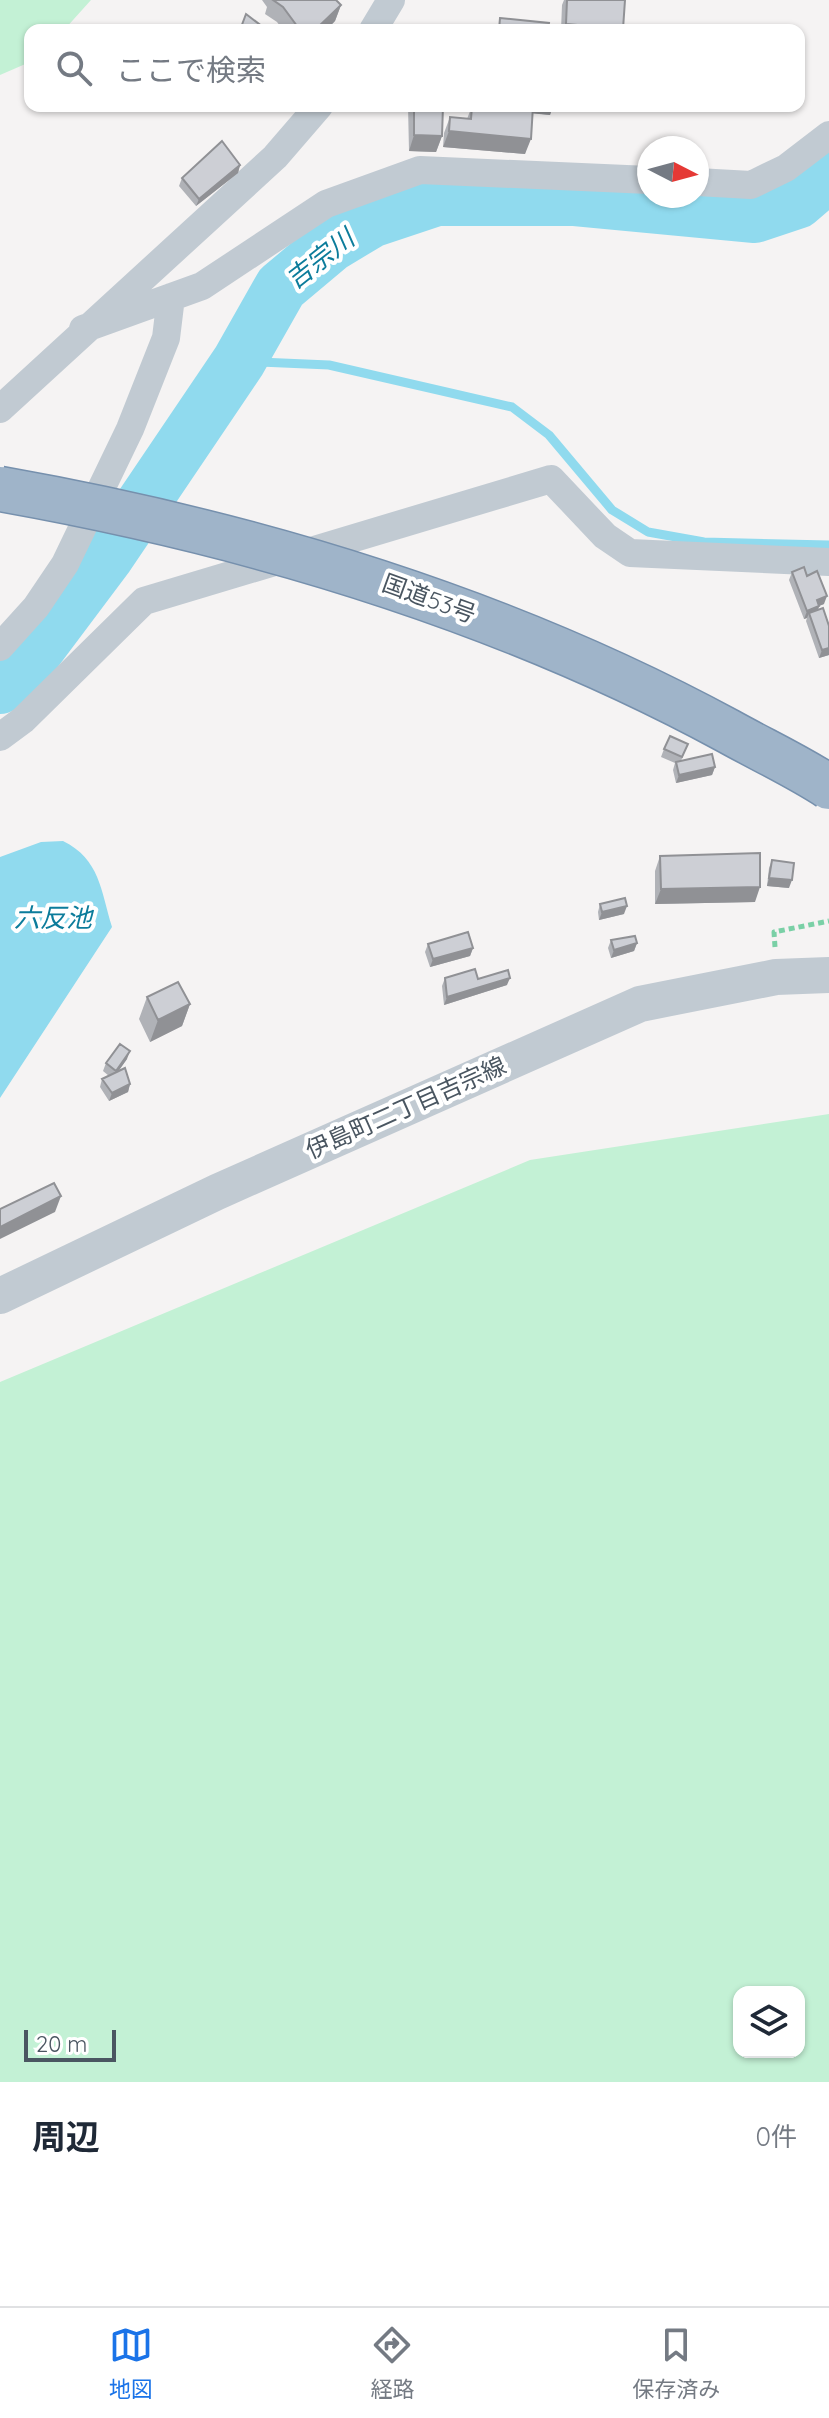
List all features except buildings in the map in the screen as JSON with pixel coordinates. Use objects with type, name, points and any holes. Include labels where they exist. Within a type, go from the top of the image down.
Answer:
[{"type":"highway","name":"国道53号","points":[[0,489],[277,550],[397,586],[553,646],[650,691],[829,787]]},
{"type":"street","points":[[377,24],[391,0]]},
{"type":"street","points":[[3,405],[275,157],[314,112]]},
{"type":"street","points":[[709,183],[751,185],[786,168],[829,135]]},
{"type":"street","points":[[83,329],[202,286],[326,204],[420,170],[637,179]]},
{"type":"street","points":[[0,647],[36,607],[65,564],[130,429],[166,338],[171,297]]},
{"type":"street","points":[[0,737],[23,720],[144,601],[360,533],[551,479],[605,536],[630,553],[829,562]]},
{"type":"street","name":"伊島町二丁目吉宗線","points":[[0,1296],[217,1192],[640,1004],[776,977],[829,975]]},
{"type":"path","points":[[776,977],[774,932],[829,921]]},
{"type":"green space","points":[[0,0],[91,0],[69,24],[24,24],[24,65],[0,75]]},
{"type":"green space","points":[[829,1114],[829,2082],[0,2082],[0,1382],[530,1160]]},
{"type":"water","name":"六反池","points":[[63,841],[75,848],[92,867],[112,927],[0,1098],[0,857],[41,842]]},
{"type":"waterway","name":"吉宗川","points":[[0,687],[24,667],[108,555],[239,361],[281,287],[331,245],[371,221],[437,199],[575,199],[755,216],[797,202],[829,175]]},
{"type":"waterway","points":[[239,361],[329,365],[512,407],[549,435],[612,510],[648,532],[704,542],[829,545]]}]
